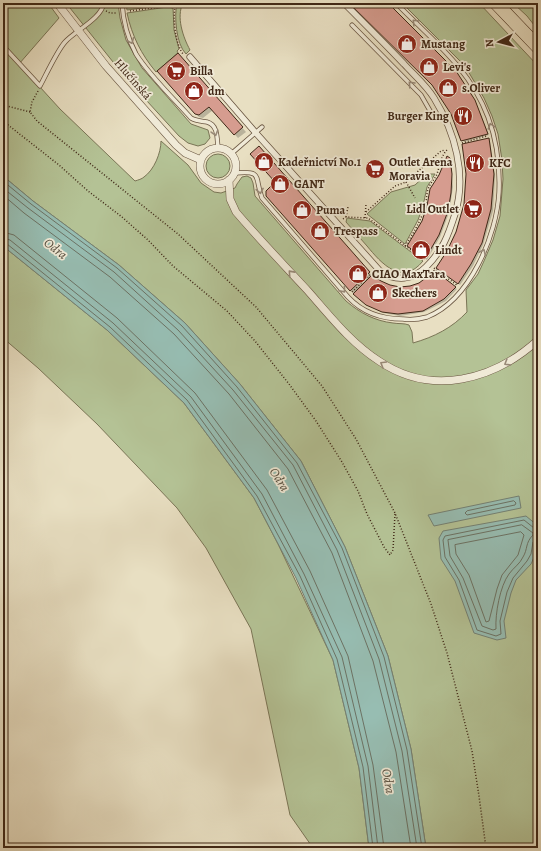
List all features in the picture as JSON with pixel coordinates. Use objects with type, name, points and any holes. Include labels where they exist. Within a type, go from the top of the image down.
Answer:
[{"type":"highway","points":[[496,3],[538,47]]},
{"type":"street","name":"Hlučínská","points":[[57,3],[116,77],[176,144],[185,153],[201,160]]},
{"type":"street","points":[[190,57],[377,268],[386,276],[396,278],[408,278],[417,275],[439,252],[447,238],[457,206],[460,184],[455,145],[448,125],[433,97],[417,78],[344,3]]},
{"type":"street","points":[[223,148],[231,154],[235,161],[235,173],[229,180],[220,184],[214,183],[208,180],[201,173],[201,160],[208,151],[223,148]]},
{"type":"street","points":[[229,180],[230,199],[236,212],[343,330],[366,351],[387,366],[409,376],[426,380],[461,380],[478,376],[498,368],[512,360],[538,340]]},
{"type":"lane","points":[[3,46],[40,86],[63,43],[77,30],[97,16],[102,10],[104,3]]},
{"type":"lane","points":[[122,3],[126,28],[136,53],[145,66],[191,118],[196,121],[209,123],[213,126],[216,130],[218,148]]},
{"type":"lane","points":[[235,173],[249,172],[255,174],[262,198],[354,303],[373,314],[395,319],[408,320],[425,318],[437,312],[450,302],[463,288],[490,239],[496,215],[499,193],[499,172],[494,135],[480,100],[466,76],[451,58],[396,3]]},
{"type":"lane","points":[[352,25],[421,95],[433,116]]},
{"type":"lane","points":[[231,154],[262,127]]},
{"type":"path","points":[[88,3],[110,13],[167,6],[174,8]]},
{"type":"path","points":[[176,3],[174,8],[175,30],[181,53],[188,59],[190,57]]},
{"type":"path","points":[[30,112],[32,102],[40,86]]},
{"type":"path","points":[[3,105],[30,112],[37,121],[178,234],[256,307],[322,386],[356,439],[395,513],[431,604],[459,696],[472,751],[486,848]]},
{"type":"path","points":[[3,121],[60,165],[88,191],[122,217],[174,266],[227,311],[255,341],[316,421],[342,462],[358,491],[367,514],[384,547],[390,555],[393,550],[395,513]]},
{"type":"path","points":[[366,212],[395,186],[406,182],[441,151],[455,145],[494,135]]},
{"type":"path","points":[[405,246],[414,233],[420,220],[425,207],[429,187],[438,172],[439,163],[446,150]]},
{"type":"path","points":[[406,182],[415,198]]},
{"type":"path","points":[[365,218],[366,204]]},
{"type":"path","points":[[337,224],[346,217],[348,207]]},
{"type":"path","points":[[346,217],[368,218],[463,288]]},
{"type":"path","points":[[348,296],[377,268]]},
{"type":"green space","points":[[3,3],[48,3],[59,18],[19,64],[60,109],[135,181],[143,178],[154,166],[161,146],[161,141],[188,165],[201,183],[214,192],[221,193],[235,188],[242,177],[247,176],[251,178],[255,196],[346,301],[362,313],[374,318],[386,322],[409,325],[412,332],[413,343],[442,331],[455,323],[467,312],[466,290],[478,274],[484,261],[493,240],[500,216],[503,179],[498,134],[484,98],[465,66],[402,3],[479,3],[538,66],[538,848],[426,848],[411,749],[388,656],[345,547],[301,461],[240,384],[185,323],[119,265],[33,201],[3,176]]},
{"type":"green space","points":[[66,3],[118,3],[120,18],[126,40],[142,68],[191,124],[208,130],[210,138],[205,144],[198,146],[188,143],[179,136],[125,77]]},
{"type":"green space","points":[[126,3],[175,3],[174,6],[167,5],[127,10]]},
{"type":"green space","points":[[177,3],[183,3],[180,21],[190,50],[186,54],[178,37],[176,15]]},
{"type":"green space","points":[[513,3],[538,3],[538,30],[527,16]]},
{"type":"green space","points":[[167,7],[173,8],[174,30],[179,49],[177,51],[178,53],[156,72],[138,44],[127,13]]},
{"type":"green space","points":[[218,154],[223,155],[229,161],[229,171],[223,177],[218,178],[213,177],[207,171],[206,166],[207,161],[213,155]]},
{"type":"green space","points":[[427,174],[435,174],[427,187],[418,220],[405,244],[367,214],[391,192],[415,185]]},
{"type":"green space","points":[[347,218],[370,221],[423,261],[415,269],[407,272],[392,270],[373,253],[346,222]]},
{"type":"green space","points":[[3,246],[107,330],[184,403],[254,498],[278,544],[333,660],[359,768],[369,848],[313,848],[290,815],[251,629],[206,548],[177,508],[97,424],[38,368],[3,338]]},
{"type":"water","name":"Odra","points":[[3,176],[33,201],[119,265],[185,323],[240,384],[301,461],[345,547],[388,656],[411,749],[426,848],[369,848],[359,768],[333,660],[296,578],[254,498],[184,403],[107,330],[3,246]]},
{"type":"water","points":[[519,496],[521,508],[434,526],[428,515]]},
{"type":"water","points":[[526,516],[538,526],[535,555],[531,564],[516,580],[511,593],[504,621],[506,638],[497,640],[474,633],[455,581],[441,559],[439,538],[443,531]]},
{"type":"building","points":[[349,3],[388,3],[456,71],[475,100],[488,134],[461,141],[451,114],[432,85]]},
{"type":"building","points":[[178,53],[243,127],[234,135],[209,107],[199,115],[195,114],[157,71]]},
{"type":"building","points":[[489,138],[494,174],[491,209],[482,243],[458,284],[436,268],[447,251],[456,232],[464,204],[466,174],[462,144]]},
{"type":"building","points":[[259,146],[370,272],[350,291],[266,196],[266,191],[275,182],[250,154]]},
{"type":"building","points":[[447,156],[450,158],[452,174],[448,211],[439,235],[425,259],[407,246],[422,221],[427,206],[430,189],[439,175]]},
{"type":"building","points":[[434,270],[456,287],[444,299],[423,311],[398,314],[382,312],[366,305],[353,294],[372,275],[390,285],[400,287],[419,283]]},
{"type":"place","name":"Mustang","points":[[407,44]]},
{"type":"place","name":"Levi's","points":[[429,67]]},
{"type":"place","name":"Billa","points":[[176,71]]},
{"type":"place","name":"s.Oliver","points":[[448,88]]},
{"type":"place","name":"dm","points":[[194,91]]},
{"type":"place","name":"Burger King","points":[[463,116]]},
{"type":"place","name":"Kadeřnictví No.1","points":[[264,162]]},
{"type":"place","name":"KFC","points":[[475,163]]},
{"type":"place","name":"Outlet Arena Moravia","points":[[375,169]]},
{"type":"place","name":"GANT","points":[[280,184]]},
{"type":"place","name":"Lidl Outlet","points":[[473,209]]},
{"type":"place","name":"Puma","points":[[302,210]]},
{"type":"place","name":"Trespass","points":[[320,231]]},
{"type":"place","name":"Lindt","points":[[421,250]]},
{"type":"place","name":"CIAO MaxTara","points":[[358,274]]},
{"type":"place","name":"Skechers","points":[[378,293]]}]
